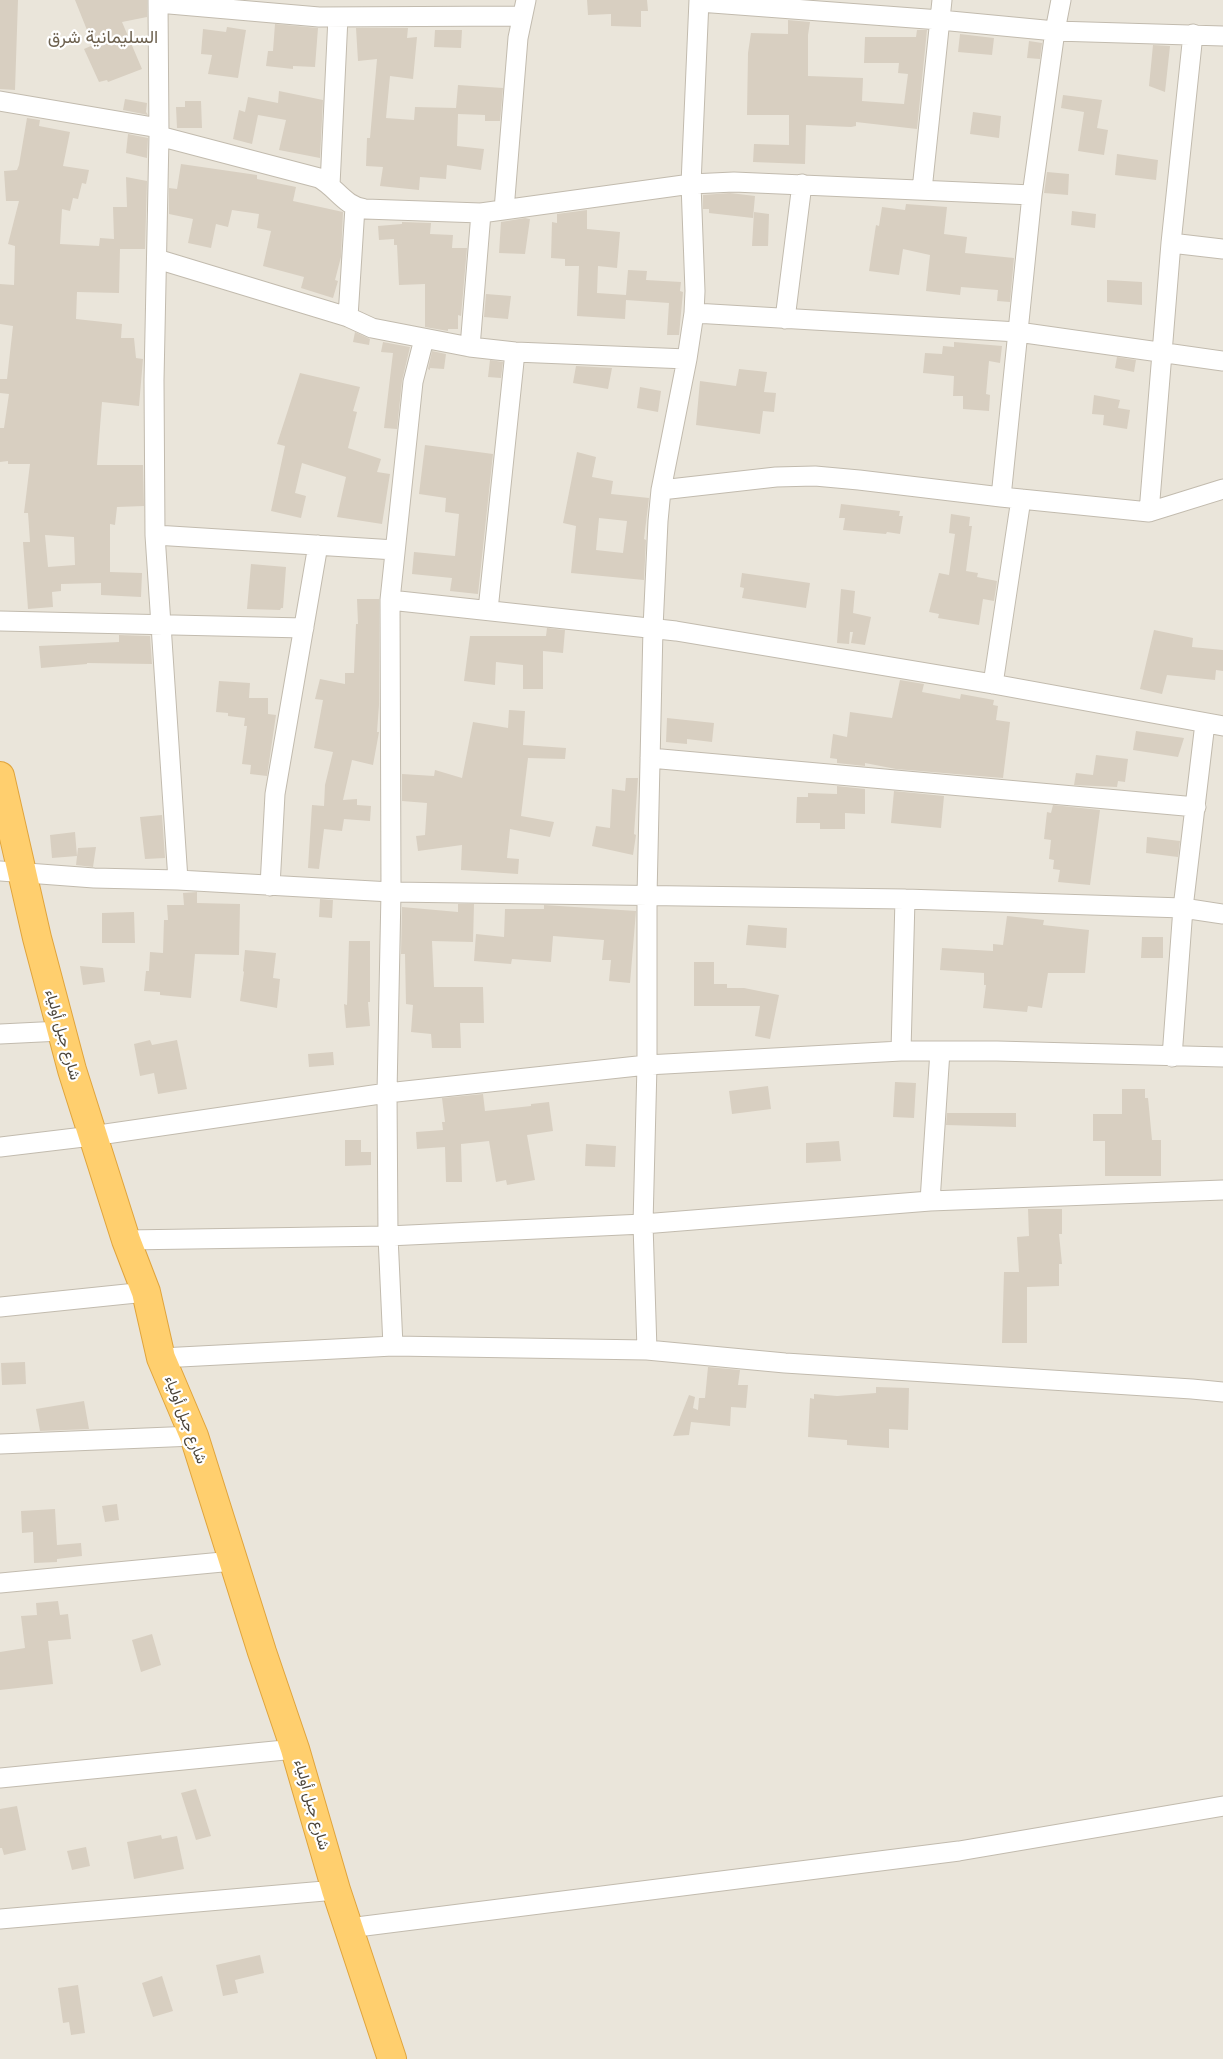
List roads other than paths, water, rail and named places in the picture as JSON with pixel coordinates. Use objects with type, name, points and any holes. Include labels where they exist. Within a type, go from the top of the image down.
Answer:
[{"type":"highway","name":"شارع جبل أولياء","points":[[0,776],[10,871],[61,1030],[92,1136],[126,1240],[146,1292],[161,1358],[194,1436],[295,1749],[348,1928],[392,2059]]},
{"type":"street","points":[[922,190],[942,0]]},
{"type":"street","points":[[1001,497],[1032,195],[1055,31],[1062,0]]},
{"type":"street","points":[[647,1350],[642,1224],[647,1065],[647,896],[653,628],[661,490],[688,359],[694,313],[695,291],[691,184],[699,1],[1055,31],[1223,36]]},
{"type":"street","points":[[178,880],[155,535],[154,380],[159,132],[158,2],[338,17],[524,8],[518,38],[504,210]]},
{"type":"street","points":[[330,185],[338,17]]},
{"type":"street","points":[[1149,512],[1171,242],[1193,34]]},
{"type":"street","points":[[0,101],[159,132],[313,176],[330,185],[345,201],[355,208],[481,213],[691,184],[760,182],[1032,195]]},
{"type":"street","points":[[785,319],[802,184]]},
{"type":"street","points":[[348,317],[355,208]]},
{"type":"street","points":[[470,347],[481,213]]},
{"type":"street","points":[[1171,242],[1223,250]]},
{"type":"street","points":[[157,259],[348,317],[372,328],[424,339],[515,352],[688,359]]},
{"type":"street","points":[[694,313],[1018,332],[1223,361]]},
{"type":"street","points":[[394,1346],[388,1236],[387,1093],[391,892],[390,600],[414,382],[424,339]]},
{"type":"street","points":[[488,610],[515,352]]},
{"type":"street","points":[[661,490],[776,478],[815,476],[1149,512],[1223,489]]},
{"type":"street","points":[[993,684],[1021,499]]},
{"type":"street","points":[[155,535],[395,550]]},
{"type":"street","points":[[270,886],[276,794],[318,545]]},
{"type":"street","points":[[390,600],[653,628],[993,684],[1214,724],[1196,807],[1183,908],[1172,1057]]},
{"type":"street","points":[[0,622],[304,628]]},
{"type":"street","points":[[650,758],[1196,807]]},
{"type":"street","points":[[10,871],[94,878],[178,880],[391,892],[904,899],[1183,908],[1223,914]]},
{"type":"street","points":[[900,1051],[904,899]]},
{"type":"street","points":[[0,1034],[61,1030]]},
{"type":"street","points":[[0,1147],[92,1136],[387,1093],[647,1065],[900,1051],[1223,1057]]},
{"type":"street","points":[[930,1201],[940,1051]]},
{"type":"street","points":[[126,1240],[388,1236],[642,1224],[930,1201],[1223,1190]]},
{"type":"street","points":[[0,1307],[146,1292]]},
{"type":"street","points":[[161,1358],[394,1346],[647,1350],[786,1363],[1223,1392]]},
{"type":"street","points":[[0,1444],[194,1436]]},
{"type":"street","points":[[0,1583],[233,1561]]},
{"type":"street","points":[[0,1778],[295,1749]]},
{"type":"street","points":[[348,1928],[959,1851],[1223,1806]]},
{"type":"street","points":[[0,1919],[336,1890]]},
{"type":"district","name":"السليمانية شرق","points":[[103,38]]}]
